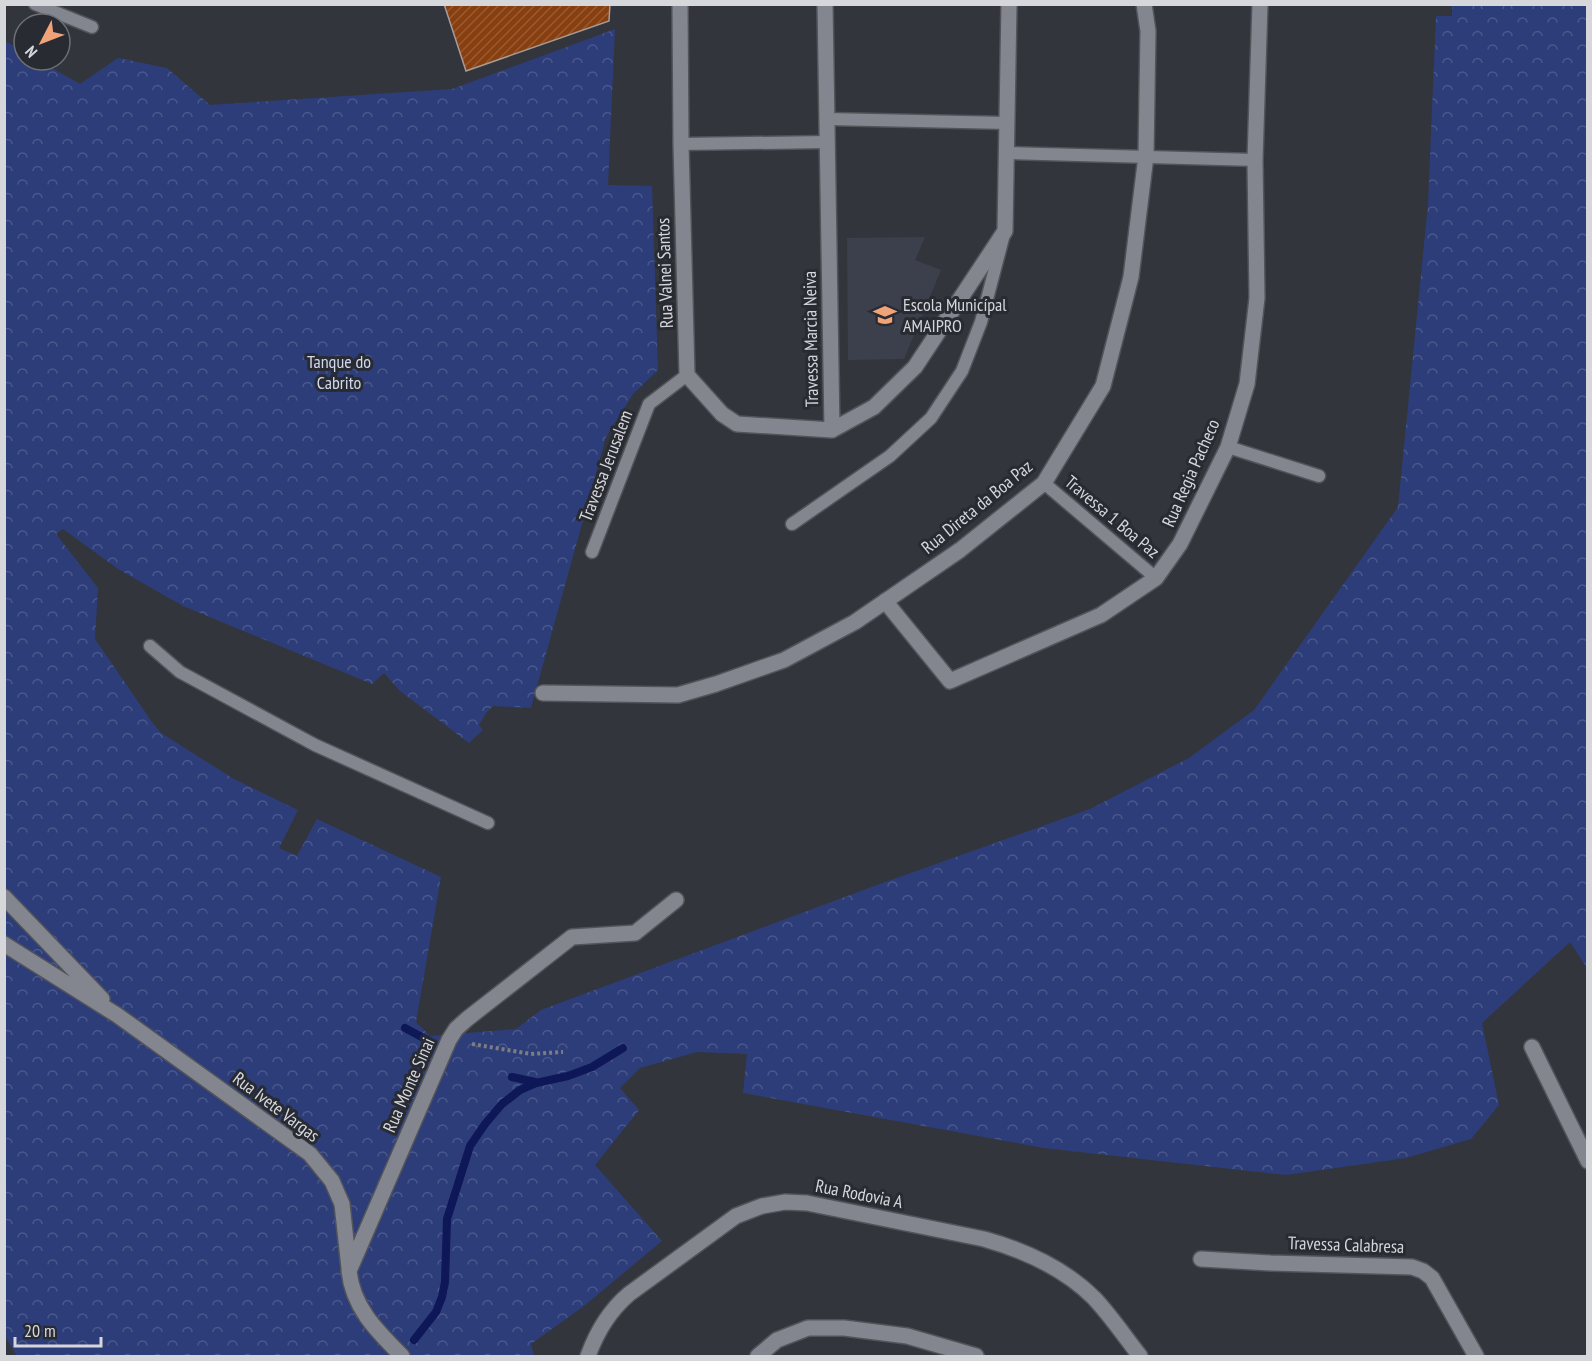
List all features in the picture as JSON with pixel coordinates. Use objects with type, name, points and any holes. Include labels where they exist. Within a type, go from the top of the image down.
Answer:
[{"type":"street","name":"Rua Valnei Santos","points":[[680,4],[687,375]]},
{"type":"street","name":"Travessa Marcia Neiva","points":[[825,4],[832,430],[874,407],[915,367],[1005,231]]},
{"type":"street","points":[[1005,231],[1009,4]]},
{"type":"street","name":"Rua Direta da Boa Paz","points":[[543,693],[678,694],[716,684],[783,660],[855,622],[960,549],[1044,483],[1103,386],[1131,278],[1146,156],[1148,31],[1144,4]]},
{"type":"street","name":"Rua Regia Pacheco","points":[[885,601],[950,681],[1101,615],[1156,578],[1180,544],[1228,447],[1247,384],[1257,298],[1255,160],[1260,4]]},
{"type":"street","points":[[687,375],[722,414],[736,424],[832,430]]},
{"type":"street","name":"Rua Ivete Vargas","points":[[4,897],[117,1015]]},
{"type":"street","name":"Rua Monte Sinai","points":[[349,1271],[449,1040],[467,1019],[572,937],[634,933],[676,900]]},
{"type":"street","name":"Rua Ivete Vargas","points":[[4,945],[117,1015],[310,1154],[332,1181],[342,1204],[349,1271]]},
{"type":"street","points":[[1532,1047],[1587,1161]]},
{"type":"street","name":"Rua Rodovia A","points":[[588,1356],[593,1341],[604,1322],[629,1294],[736,1216],[762,1206],[785,1202],[807,1203],[1012,1246],[1062,1274],[1092,1296],[1140,1356]]},
{"type":"street","name":"Travessa Calabresa","points":[[1201,1258],[1412,1267],[1432,1278],[1476,1356]]},
{"type":"street","points":[[349,1271],[356,1302],[378,1331],[402,1356]]},
{"type":"street","points":[[758,1356],[777,1340],[808,1328],[832,1328],[907,1336],[976,1356]]},
{"type":"lane","points":[[34,4],[92,27]]},
{"type":"lane","points":[[828,119],[1007,123]]},
{"type":"lane","points":[[681,144],[828,141]]},
{"type":"lane","points":[[1007,153],[1255,160]]},
{"type":"lane","points":[[792,524],[890,456],[931,418],[962,371],[981,322],[1005,231]]},
{"type":"lane","name":"Travessa Jerusalem","points":[[592,552],[649,404],[687,375]]},
{"type":"lane","points":[[1228,447],[1319,476]]},
{"type":"lane","name":"Travessa 1 Boa Paz","points":[[1044,483],[1156,578]]},
{"type":"lane","points":[[150,646],[180,672],[315,745],[488,823]]},
{"type":"path","points":[[449,1040],[531,1054],[563,1052]]},
{"type":"shaded area","name":"Escola Municípal AMAIPRO","points":[[925,237],[915,260],[941,270],[904,359],[848,360],[847,238]]},
{"type":"green space","name":"Tanque do Cabrito","points":[[1452,5],[1587,5],[1587,968],[1570,942],[1482,1023],[1499,1105],[1471,1139],[1406,1158],[1286,1175],[1044,1148],[743,1093],[747,1054],[697,1052],[640,1068],[620,1088],[639,1110],[595,1165],[662,1241],[584,1306],[531,1344],[534,1356],[17,1356],[5,1336],[5,41],[12,45],[12,72],[59,72],[80,84],[118,58],[167,68],[210,105],[452,89],[615,29],[608,185],[652,186],[658,370],[633,394],[606,437],[531,708],[493,706],[479,725],[483,730],[469,743],[400,691],[384,673],[372,684],[183,606],[118,569],[63,529],[56,534],[98,588],[95,639],[161,733],[234,779],[298,810],[279,848],[297,856],[317,819],[441,877],[416,1022],[430,1036],[516,1029],[541,1010],[877,885],[1090,809],[1189,758],[1254,710],[1398,507],[1428,204],[1436,16],[1452,16]]},
{"type":"building","points":[[444,4],[610,4],[609,21],[466,71]]},
{"type":"waterway","points":[[405,1028],[429,1041]]},
{"type":"waterway","points":[[414,1340],[436,1312],[442,1297],[445,1282],[447,1219],[470,1146],[485,1124],[502,1104],[520,1090],[592,1067],[623,1048]]},
{"type":"waterway","points":[[512,1077],[535,1082]]},
{"type":"place","name":"Escola Municípal AMAIPRO","points":[[885,315]]}]
